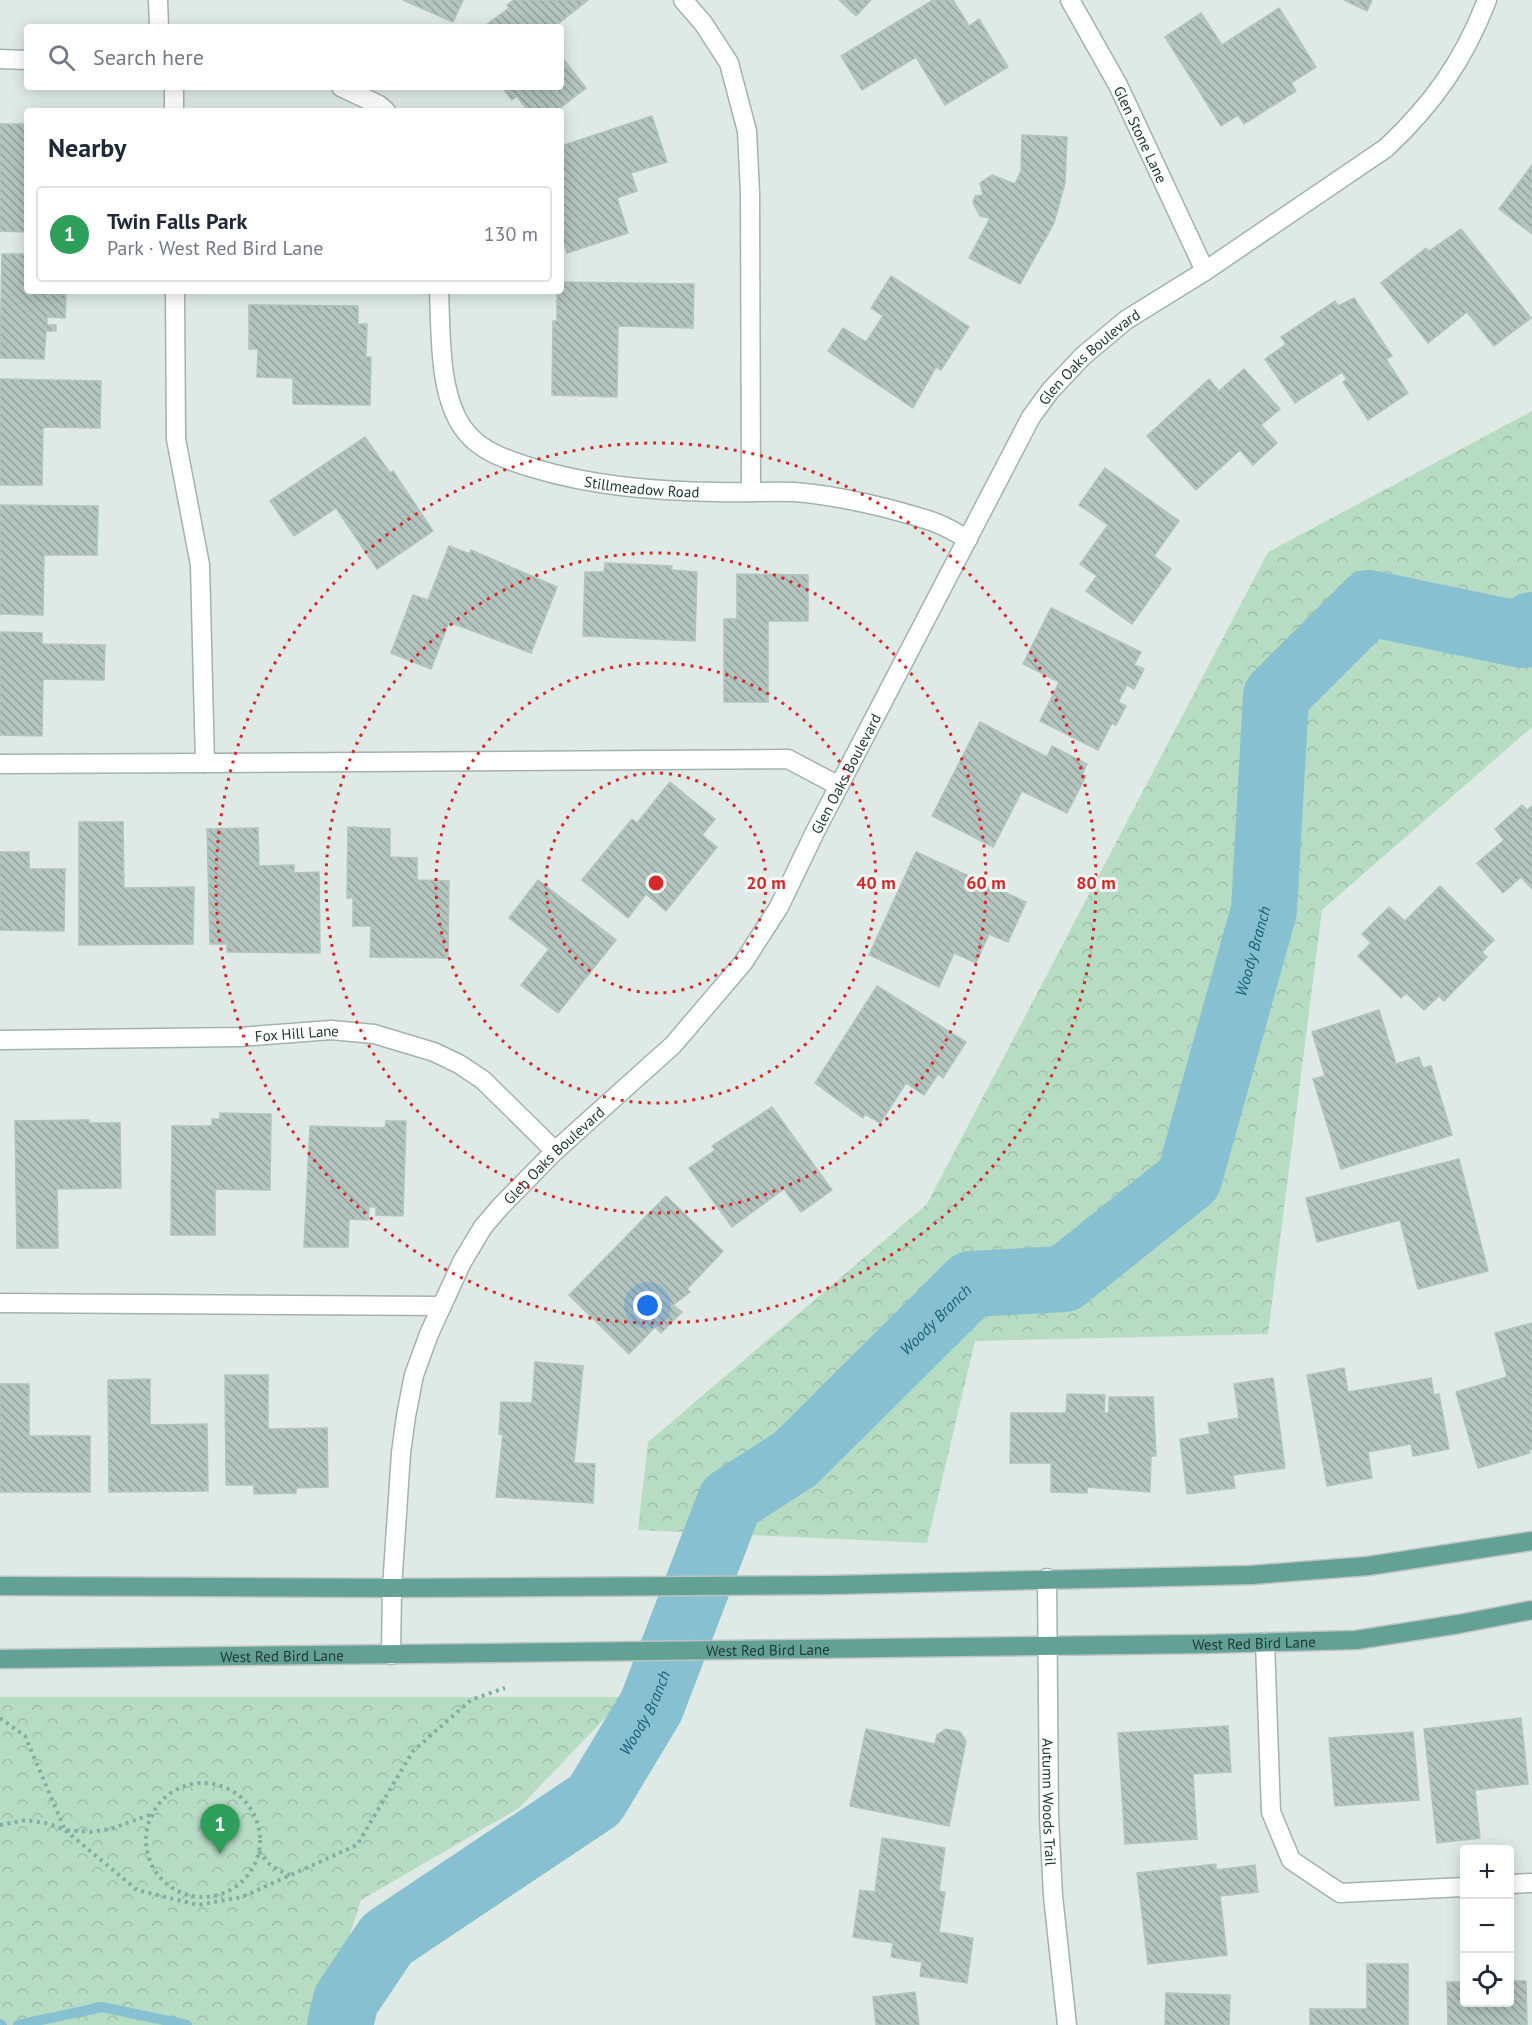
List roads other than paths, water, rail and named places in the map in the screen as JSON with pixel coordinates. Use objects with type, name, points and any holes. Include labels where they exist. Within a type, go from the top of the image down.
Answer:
[{"type":"main road","points":[[0,1586],[392,1588],[832,1585],[1047,1578],[1251,1575],[1368,1566],[1532,1541]]},
{"type":"main road","name":"West Red Bird Lane","points":[[0,1659],[1356,1640],[1532,1610]]},
{"type":"street","points":[[158,0],[159,24]]},
{"type":"street","points":[[683,0],[703,23],[729,63],[747,131],[750,193],[751,492]]},
{"type":"street","name":"Glen Stone Lane","points":[[1070,0],[1118,85],[1206,272]]},
{"type":"street","name":"Glen Oaks Boulevard","points":[[391,1655],[392,1588],[401,1453],[414,1375],[429,1334],[462,1262],[483,1227],[555,1151],[673,1045],[743,963],[779,907],[839,786],[1031,417],[1050,391],[1083,356],[1125,320],[1206,272],[1386,148],[1407,128],[1443,86],[1475,30],[1487,0]]},
{"type":"street","points":[[0,59],[24,60]]},
{"type":"street","points":[[174,90],[174,108]]},
{"type":"street","points":[[347,90],[382,108]]},
{"type":"street","points":[[175,294],[176,439],[200,565],[205,763]]},
{"type":"street","name":"Stillmeadow Road","points":[[439,294],[447,386],[455,412],[466,432],[496,456],[559,476],[607,486],[715,492],[794,492],[832,497],[933,522],[968,539]]},
{"type":"street","points":[[0,764],[788,759],[839,786]]},
{"type":"street","name":"Fox Hill Lane","points":[[0,1040],[239,1037],[331,1030],[374,1034],[434,1052],[483,1080],[555,1151]]},
{"type":"street","points":[[0,1303],[442,1306]]},
{"type":"street","name":"Autumn Woods Trail","points":[[1047,1578],[1049,1817],[1053,1896],[1067,2025]]},
{"type":"street","points":[[1265,1642],[1270,1812],[1291,1860],[1340,1893],[1460,1887]]},
{"type":"street","points":[[1514,1884],[1532,1883]]},
{"type":"waterway","name":"Woody Branch","points":[[340,2025],[346,2000],[387,1939],[595,1800],[651,1707],[730,1501],[795,1459],[971,1284],[1064,1279],[1189,1179],[1264,910],[1276,696],[1369,603],[1522,635],[1532,625]]},
{"type":"waterway","points":[[18,2025],[102,2007],[187,2025]]},
{"type":"place","name":"Twin Falls Park","points":[[220,1854]]}]
